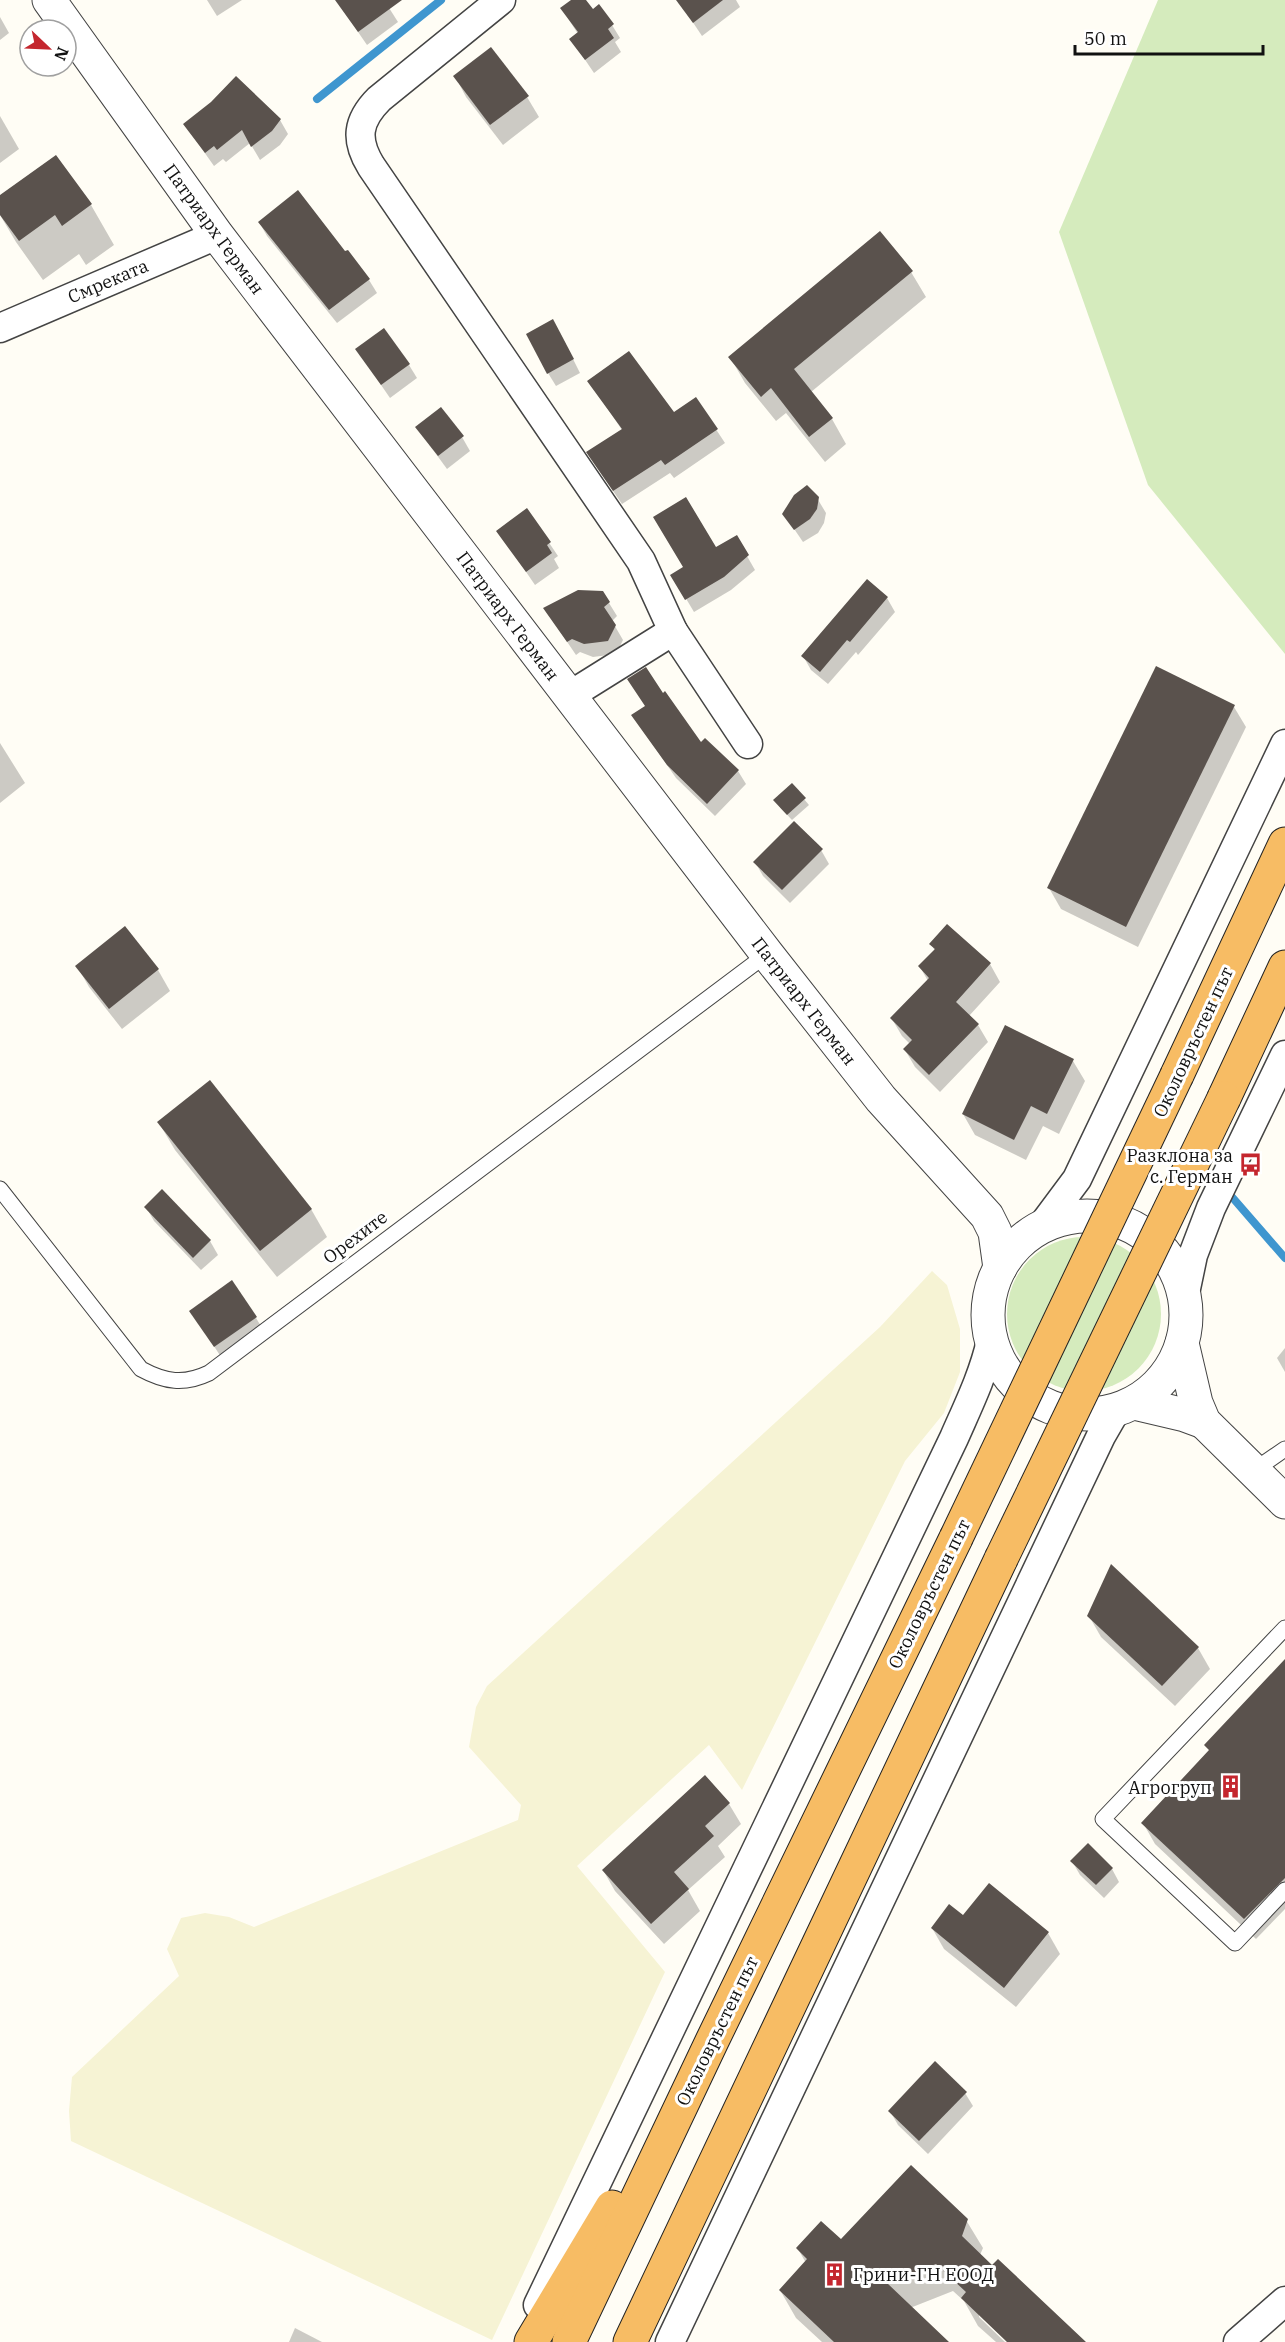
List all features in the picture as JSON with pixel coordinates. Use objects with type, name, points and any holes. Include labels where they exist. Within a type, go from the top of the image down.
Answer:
[{"type":"highway","name":"Околовръстен път","points":[[569,2342],[1177,1076],[1285,844]]},
{"type":"highway","points":[[630,2342],[1285,967]]},
{"type":"highway","points":[[531,2342],[712,2041]]},
{"type":"highway","points":[[654,2342],[767,2051]]},
{"type":"street","name":"Патриарх Герман","points":[[49,0],[217,235],[767,954],[881,1099],[987,1216],[995,1232],[1000,1268]]},
{"type":"street","points":[[501,0],[368,110],[362,123],[360,138],[363,153],[641,561],[673,631],[748,744]]},
{"type":"street","name":"Смреката","points":[[0,328],[217,235]]},
{"type":"street","points":[[569,696],[673,631]]},
{"type":"street","points":[[1204,1422],[1185,1414],[1125,1407],[1096,1414],[1072,1414],[1044,1405],[1016,1385],[1004,1370],[991,1341],[987,1319],[988,1302],[1000,1268],[1014,1247],[1039,1228],[1077,1179],[1285,744]]},
{"type":"street","points":[[670,2342],[1101,1436],[1125,1407],[1153,1388],[1168,1372],[1182,1342],[1185,1329],[1184,1298],[1193,1255],[1211,1208],[1285,1055]]},
{"type":"street","name":"Патриарх Герман","points":[[987,1216],[1021,1230],[1039,1228]]},
{"type":"street","points":[[1039,1228],[1072,1217],[1097,1216],[1133,1227],[1145,1235],[1167,1258],[1176,1271],[1184,1298]]},
{"type":"street","points":[[520,2342],[954,1438],[982,1375],[991,1341]]},
{"type":"street","points":[[1182,1342],[1196,1403],[1204,1422],[1285,1502]]},
{"type":"street","points":[[1238,2342],[1285,2301]]},
{"type":"lane","name":"Орехите","points":[[0,1189],[141,1369],[156,1378],[174,1382],[194,1380],[208,1373],[767,954]]},
{"type":"lane","points":[[1253,1471],[1285,1449]]},
{"type":"lane","points":[[1285,1628],[1102,1819],[1235,1943],[1285,1890]]},
{"type":"shaded area","points":[[932,1271],[947,1285],[960,1329],[960,1372],[944,1413],[905,1461],[742,1790],[709,1745],[577,1866],[665,1972],[492,2340],[71,2141],[69,2111],[72,2077],[179,1976],[167,1949],[181,1918],[205,1913],[229,1917],[254,1927],[518,1820],[521,1805],[469,1747],[476,1707],[487,1686],[880,1327]]},
{"type":"green space","points":[[1158,0],[1285,0],[1285,654],[1148,485],[1059,232]]},
{"type":"green space","points":[[1084,1237],[1099,1238],[1114,1243],[1139,1259],[1155,1284],[1160,1299],[1160,1329],[1155,1344],[1139,1369],[1114,1385],[1099,1390],[1084,1391],[1069,1390],[1054,1385],[1029,1369],[1013,1344],[1008,1329],[1007,1314],[1008,1299],[1013,1284],[1029,1259],[1054,1243],[1069,1238]]},
{"type":"building","points":[[335,0],[402,0],[358,32]]},
{"type":"building","points":[[571,0],[586,0],[593,9],[599,4],[614,24],[608,29],[614,38],[585,60],[569,39],[578,32],[560,8]]},
{"type":"building","points":[[676,0],[723,0],[693,23]]},
{"type":"building","points":[[491,47],[529,96],[490,125],[453,76]]},
{"type":"building","points":[[236,76],[281,119],[272,131],[251,147],[242,130],[217,150],[214,146],[205,153],[183,124],[211,102]]},
{"type":"building","points":[[56,155],[92,204],[62,226],[55,215],[19,241],[0,215],[0,195]]},
{"type":"building","points":[[298,190],[345,251],[348,250],[370,279],[329,310],[258,222]]},
{"type":"building","points":[[880,231],[913,271],[794,369],[833,418],[809,437],[771,388],[761,397],[728,357]]},
{"type":"building","points":[[553,319],[574,359],[547,374],[526,334]]},
{"type":"building","points":[[384,328],[410,364],[381,385],[355,349]]},
{"type":"building","points":[[629,351],[674,412],[696,397],[718,429],[665,465],[661,460],[613,491],[586,452],[622,429],[587,381]]},
{"type":"building","points":[[441,407],[464,436],[438,456],[415,427]]},
{"type":"building","points":[[807,485],[819,497],[817,509],[810,519],[794,530],[782,514],[794,495]]},
{"type":"building","points":[[686,497],[716,547],[737,535],[749,555],[724,577],[685,600],[670,575],[683,567],[653,517]]},
{"type":"building","points":[[527,508],[551,542],[547,545],[552,553],[526,572],[496,531]]},
{"type":"building","points":[[867,579],[888,597],[850,642],[847,640],[820,672],[801,656]]},
{"type":"building","points":[[578,590],[603,591],[610,602],[604,607],[616,625],[608,641],[584,644],[572,639],[567,642],[543,608]]},
{"type":"building","points":[[1156,666],[1235,705],[1126,927],[1047,888]]},
{"type":"building","points":[[646,667],[701,742],[705,738],[739,770],[707,804],[667,765],[631,715],[645,706],[627,679]]},
{"type":"building","points":[[792,783],[806,798],[787,815],[773,800]]},
{"type":"building","points":[[794,821],[823,849],[782,890],[753,862]]},
{"type":"building","points":[[947,924],[991,963],[956,1002],[979,1024],[929,1075],[903,1049],[912,1040],[890,1018],[929,978],[918,966],[935,949],[929,944]]},
{"type":"building","points":[[125,926],[159,969],[109,1009],[75,966]]},
{"type":"building","points":[[1005,1025],[1074,1059],[1047,1114],[1031,1106],[1014,1140],[962,1114]]},
{"type":"building","points":[[210,1080],[312,1209],[260,1251],[157,1122]]},
{"type":"building","points":[[162,1189],[211,1240],[193,1258],[144,1207]]},
{"type":"building","points":[[232,1280],[257,1317],[214,1347],[189,1311]]},
{"type":"building","points":[[1111,1564],[1199,1647],[1162,1686],[1087,1616]]},
{"type":"building","name":"Агрогруп","points":[[1285,1659],[1285,1878],[1244,1919],[1141,1823],[1209,1750],[1204,1745]]},
{"type":"building","points":[[705,1775],[730,1803],[705,1826],[714,1836],[674,1872],[689,1889],[651,1924],[602,1870]]},
{"type":"building","points":[[1088,1843],[1113,1868],[1096,1885],[1070,1861]]},
{"type":"building","points":[[989,1883],[1049,1932],[1004,1988],[931,1928],[949,1904],[963,1915]]},
{"type":"building","points":[[935,2061],[967,2092],[919,2141],[888,2111]]},
{"type":"building","points":[[911,2165],[968,2219],[962,2236],[992,2265],[998,2259],[1086,2342],[1007,2342],[961,2298],[966,2292],[936,2264],[887,2283],[949,2342],[834,2342],[779,2290],[807,2259],[796,2248],[821,2221],[841,2239]]},
{"type":"waterway","points":[[317,99],[441,0]]},
{"type":"waterway","points":[[1232,1197],[1285,1258]]},
{"type":"place","name":"Разклона за с. Герман","points":[[1251,1165]]},
{"type":"place","name":"Агрогруп","points":[[1230,1787]]},
{"type":"place","name":"Грини-ГН ЕООД","points":[[835,2274]]}]
